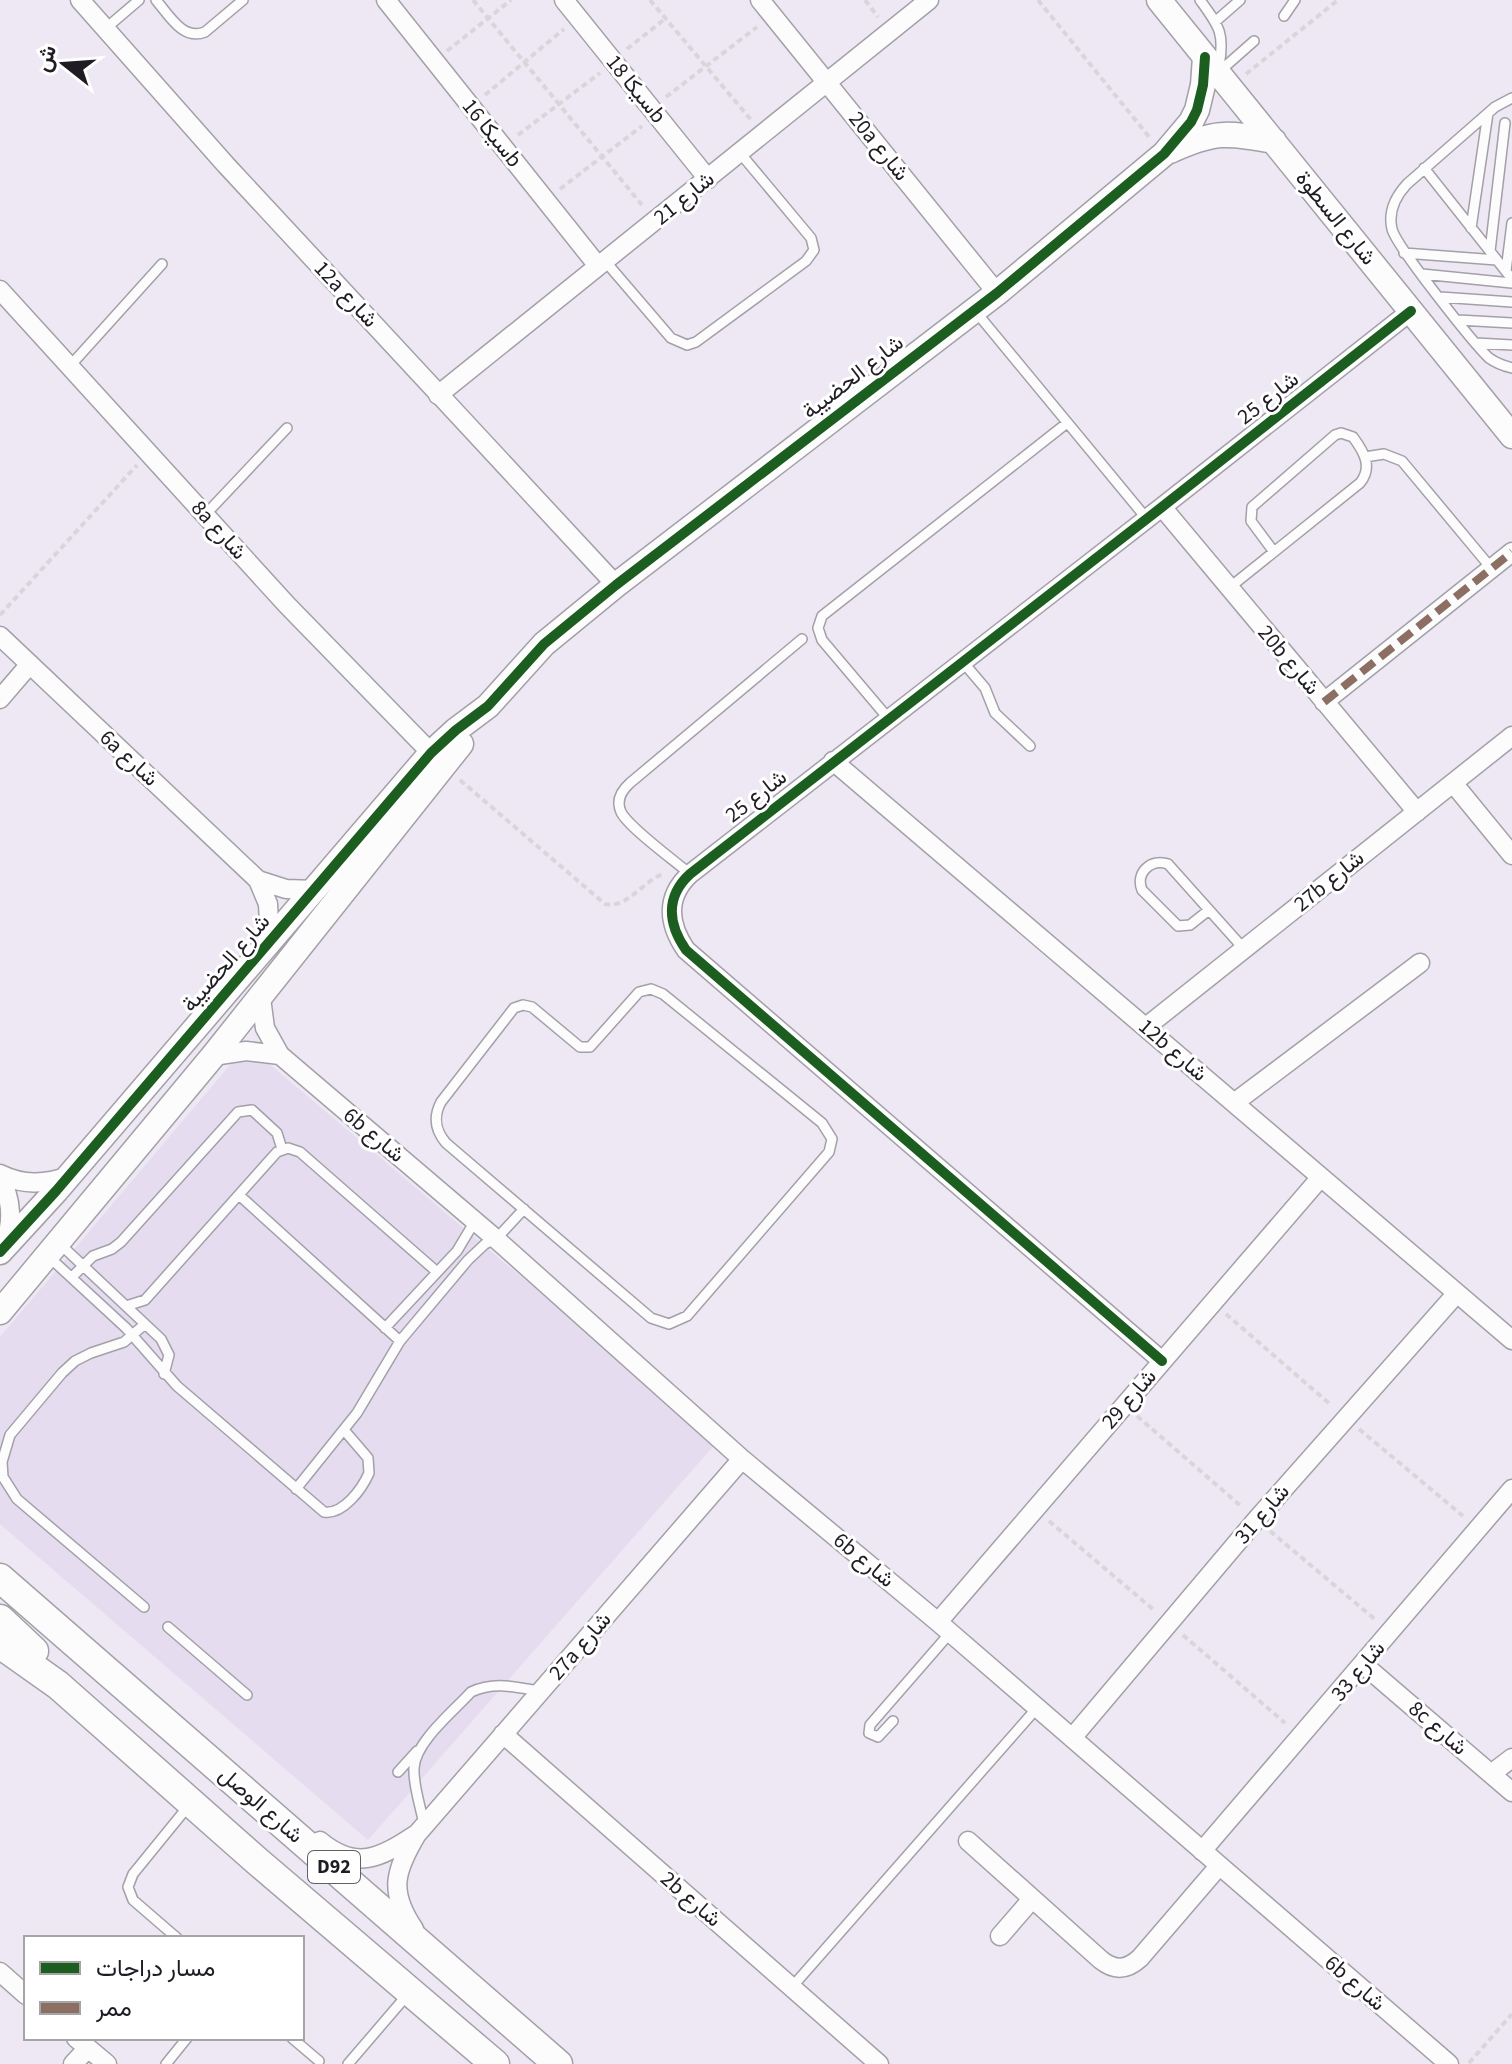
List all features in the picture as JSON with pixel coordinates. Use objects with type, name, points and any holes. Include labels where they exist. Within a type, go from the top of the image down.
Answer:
[{"type":"main road","points":[[0,1555],[16,1581],[10,1587]]},
{"type":"main road","name":"شارع الوصل","points":[[10,1587],[558,2064]]},
{"type":"main road","points":[[0,1619],[31,1648],[58,1685]]},
{"type":"main road","name":"شارع الوصل","points":[[0,1644],[58,1685],[257,1861],[495,2064]]},
{"type":"street","name":"12a شارع","points":[[80,0],[226,165],[616,585]]},
{"type":"street","name":"سيكا 16b","points":[[386,0],[545,200],[601,264]]},
{"type":"street","name":"سيكا 18b","points":[[564,0],[708,179]]},
{"type":"street","name":"20a شارع","points":[[760,0],[997,293]]},
{"type":"street","name":"شارع 21","points":[[438,395],[929,0]]},
{"type":"street","name":"شارع السطوة","points":[[1159,0],[1512,436]]},
{"type":"street","name":"شارع الحضيبة","points":[[0,1312],[261,998],[456,730],[488,706],[544,644],[616,585],[997,293],[1164,154],[1191,122],[1217,72]]},
{"type":"street","name":"شارع الحضيبة","points":[[1164,154],[1220,133],[1274,141]]},
{"type":"street","name":"8a شارع","points":[[0,290],[287,605],[437,759]]},
{"type":"street","name":"شارع 25","points":[[1162,1361],[686,950],[675,935],[671,918],[672,899],[680,883],[690,874],[1411,311]]},
{"type":"street","name":"20b شارع","points":[[1162,507],[1417,812]]},
{"type":"street","points":[[1324,702],[1512,552]]},
{"type":"street","name":"6a شارع","points":[[0,636],[258,880],[286,889],[315,890]]},
{"type":"street","points":[[0,699],[30,664]]},
{"type":"street","name":"27b شارع","points":[[1146,1027],[1512,736]]},
{"type":"street","name":"شارع الحضيبة","points":[[2,1250],[315,890],[437,759]]},
{"type":"street","name":"12b شارع","points":[[833,761],[1512,1340]]},
{"type":"street","points":[[1453,783],[1512,855]]},
{"type":"street","points":[[258,880],[268,904],[270,944]]},
{"type":"street","points":[[1234,1103],[1420,963]]},
{"type":"street","name":"6b شارع","points":[[261,998],[265,1028],[280,1055],[496,1239],[742,1459],[944,1628],[1449,2064]]},
{"type":"street","points":[[213,1056],[246,1051],[280,1055]]},
{"type":"street","points":[[0,1176],[24,1183],[62,1184],[48,1225],[52,1248]]},
{"type":"street","points":[[0,1176],[10,1209],[8,1236],[2,1250]]},
{"type":"street","name":"شارع 29","points":[[944,1628],[1162,1361],[1321,1177]]},
{"type":"street","name":"شارع 31","points":[[1072,1738],[1257,1519],[1457,1293]]},
{"type":"street","name":"27a شارع","points":[[431,1953],[404,1914],[396,1885],[398,1870],[421,1829],[742,1459]]},
{"type":"street","name":"شارع 33","points":[[1202,1851],[1512,1489]]},
{"type":"street","name":"8c شارع","points":[[1364,1665],[1512,1792]]},
{"type":"street","name":"2b شارع","points":[[503,1734],[879,2064]]},
{"type":"street","points":[[1491,1774],[1512,1758]]},
{"type":"street","name":"27a شارع","points":[[271,1813],[290,1817],[342,1856],[359,1859],[389,1852],[421,1829]]},
{"type":"street","points":[[968,1841],[1101,1960],[1110,1967],[1121,1969],[1140,1958],[1219,1866]]},
{"type":"street","points":[[1000,1936],[1032,1899]]},
{"type":"street","points":[[0,1972],[24,1993]]},
{"type":"street","points":[[73,2064],[82,2043],[107,2064]]},
{"type":"lane","points":[[105,29],[139,0]]},
{"type":"lane","points":[[156,0],[183,31],[198,35],[243,0]]},
{"type":"lane","points":[[1200,0],[1216,21],[1222,37],[1217,72]]},
{"type":"lane","points":[[1216,21],[1240,0]]},
{"type":"lane","points":[[1284,16],[1295,0]]},
{"type":"lane","points":[[1217,72],[1254,41]]},
{"type":"lane","points":[[1512,98],[1488,113],[1399,193],[1393,204],[1392,228],[1404,253],[1476,343],[1490,358],[1512,368]]},
{"type":"lane","points":[[1471,228],[1488,113]]},
{"type":"lane","points":[[1490,251],[1505,123]]},
{"type":"lane","points":[[601,264],[671,338],[687,345],[696,342],[806,261],[814,250],[811,238],[740,153]]},
{"type":"lane","points":[[1424,168],[1510,278]]},
{"type":"lane","points":[[1510,278],[1512,223]]},
{"type":"lane","points":[[1404,253],[1497,260]]},
{"type":"lane","points":[[70,366],[162,264]]},
{"type":"lane","points":[[1422,274],[1510,278]]},
{"type":"lane","points":[[1440,297],[1512,302]]},
{"type":"lane","points":[[974,310],[1147,519]]},
{"type":"lane","points":[[1458,320],[1512,323]]},
{"type":"lane","points":[[1476,343],[1512,345]]},
{"type":"lane","points":[[888,718],[822,640],[818,628],[822,616],[1067,423]]},
{"type":"lane","points":[[205,515],[287,428]]},
{"type":"lane","points":[[1229,588],[1274,552],[1360,483],[1366,471],[1365,457],[1353,437],[1341,433],[1335,435],[1252,507],[1251,521],[1274,552]]},
{"type":"lane","points":[[1365,457],[1394,456],[1410,467],[1492,569]]},
{"type":"lane","points":[[690,874],[625,818],[619,804],[620,796],[630,783],[802,639]]},
{"type":"lane","points":[[962,661],[985,688],[995,713],[1030,746]]},
{"type":"lane","points":[[1209,910],[1190,925],[1178,926],[1142,890],[1140,875],[1151,864],[1168,864],[1244,949]]},
{"type":"lane","points":[[657,991],[822,1123],[830,1133],[829,1152],[679,1322],[660,1323],[651,1318],[524,1209],[446,1143],[436,1128],[435,1119],[441,1102],[511,1011],[519,1005],[532,1007],[585,1048],[594,1045],[639,992],[657,991]]},
{"type":"lane","points":[[72,1277],[93,1256],[117,1246],[238,1112],[252,1110],[274,1128],[282,1149]]},
{"type":"lane","points":[[126,1306],[145,1300],[282,1149],[300,1152],[437,1272]]},
{"type":"lane","points":[[239,1195],[400,1341]]},
{"type":"lane","points":[[296,1489],[366,1399],[400,1341],[468,1260],[485,1244],[496,1239],[524,1209]]},
{"type":"lane","points":[[385,1328],[457,1251],[475,1221]]},
{"type":"lane","points":[[52,1248],[83,1265],[167,1348],[169,1363],[164,1374]]},
{"type":"lane","points":[[52,1248],[72,1277],[133,1336],[164,1374],[324,1512],[330,1513],[343,1507],[367,1479],[368,1458],[344,1430]]},
{"type":"lane","points":[[144,1607],[17,1499],[3,1477],[2,1462],[10,1435],[62,1373],[75,1361],[114,1347],[133,1336],[145,1324]]},
{"type":"lane","points":[[168,1627],[247,1695]]},
{"type":"lane","points":[[893,1721],[878,1737],[869,1733],[870,1725],[944,1628]]},
{"type":"lane","points":[[398,1772],[471,1692],[502,1685],[541,1691]]},
{"type":"lane","points":[[792,1987],[1037,1708]]},
{"type":"lane","points":[[421,1829],[414,1775],[415,1759],[422,1745]]},
{"type":"lane","points":[[175,1936],[133,1900],[128,1887],[133,1874],[192,1801]]},
{"type":"lane","points":[[348,2064],[410,1991]]},
{"type":"lane","points":[[166,2064],[185,2040]]},
{"type":"lane","points":[[294,2040],[319,2061]]},
{"type":"path","points":[[473,0],[655,221]]},
{"type":"path","points":[[435,61],[511,0]]},
{"type":"path","points":[[650,0],[763,133]]},
{"type":"path","points":[[1038,0],[1164,154]]},
{"type":"path","points":[[1217,72],[1338,0]]},
{"type":"path","points":[[545,200],[602,157],[705,67],[772,15]]},
{"type":"path","points":[[471,107],[578,18]]},
{"type":"path","points":[[504,146],[666,18]]},
{"type":"path","points":[[0,615],[149,452]]},
{"type":"path","points":[[437,759],[605,904],[622,902],[656,876],[690,874]]},
{"type":"path","points":[[1468,2064],[1512,2014]]},
{"type":"shaded area","points":[[247,1045],[717,1442],[368,1840],[0,1524],[0,1337]]},
{"type":"marked path","points":[[1324,702],[1512,552]]},
{"type":"cycle path","points":[[0,1252],[56,1191],[431,753],[488,706],[544,644],[616,585],[997,293],[1164,154],[1191,122],[1197,110],[1205,57]]},
{"type":"cycle path","points":[[1162,1361],[686,950],[673,921],[673,901],[690,874],[1411,311]]}]
